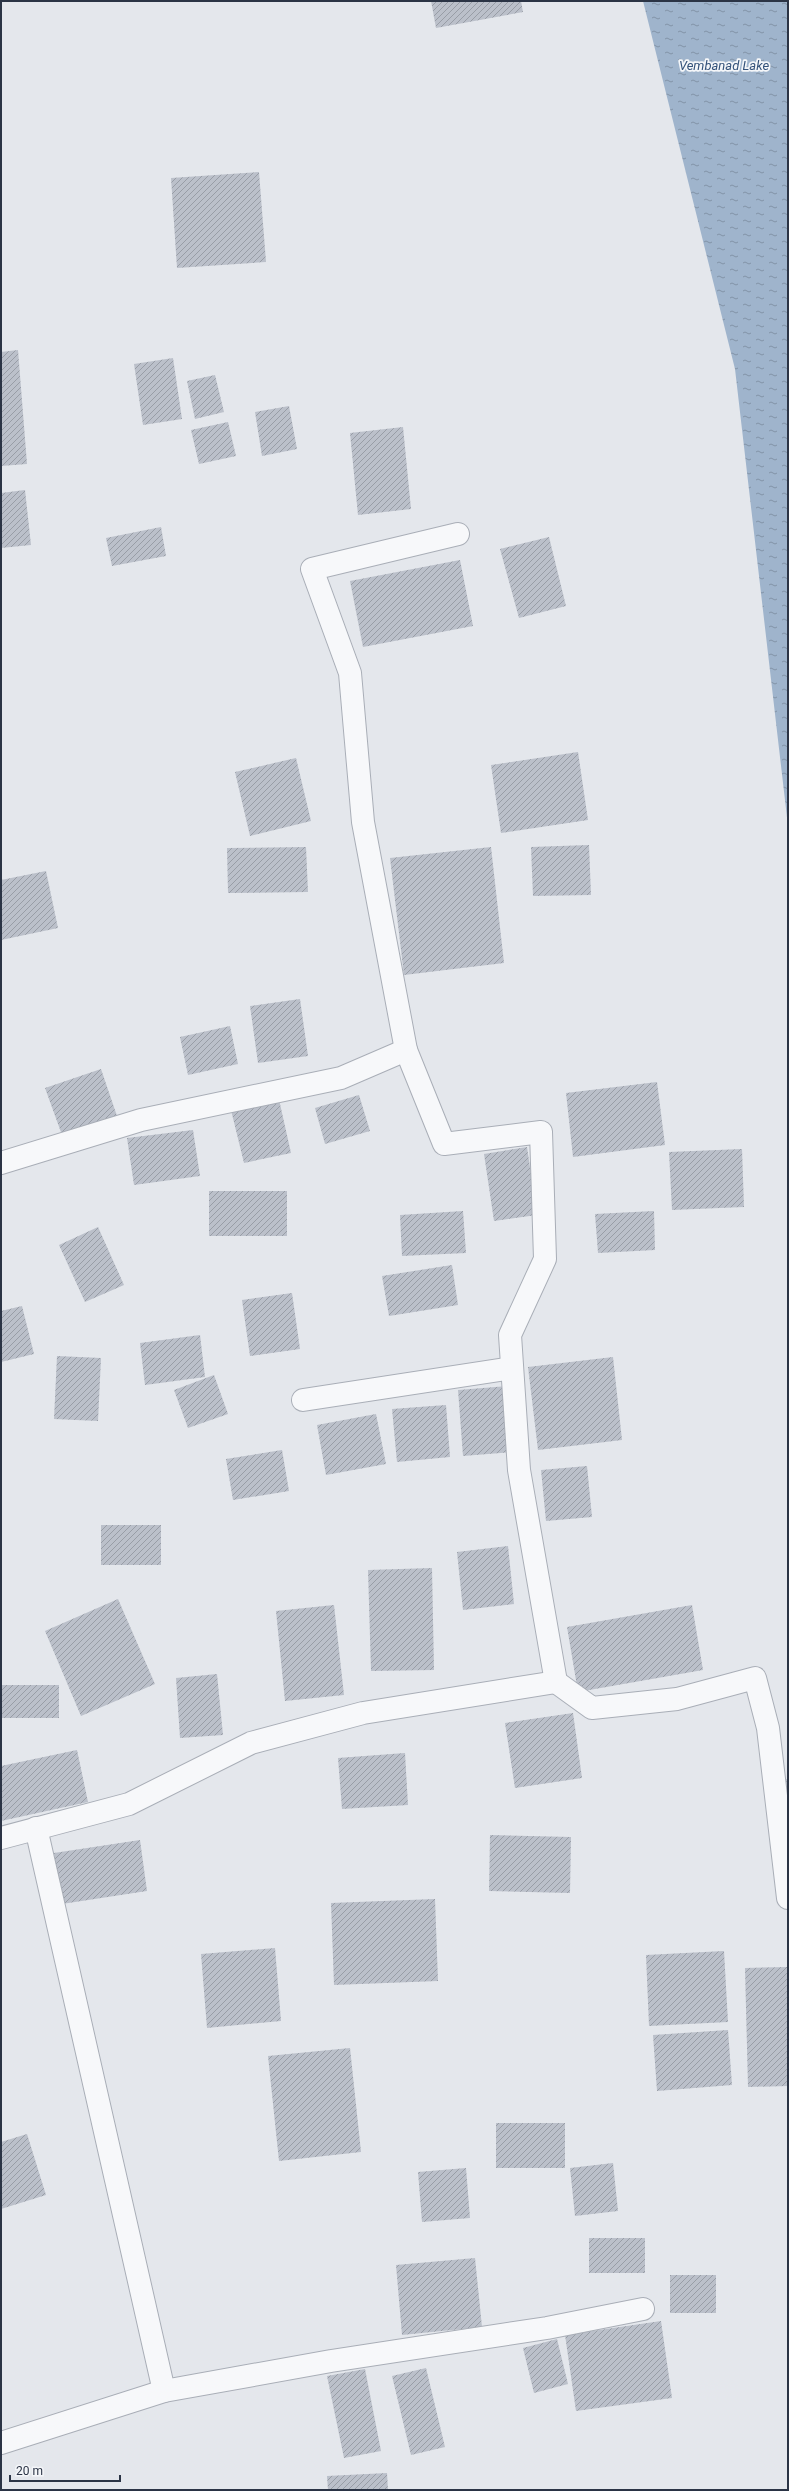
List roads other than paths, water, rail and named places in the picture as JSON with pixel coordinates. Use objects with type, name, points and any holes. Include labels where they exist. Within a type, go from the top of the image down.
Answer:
[{"type":"street","points":[[458,534],[312,569],[350,673],[363,822],[406,1050],[444,1144],[541,1132],[545,1259],[510,1335],[519,1470],[556,1682],[592,1708],[676,1699],[755,1678],[768,1728],[788,1898]]},
{"type":"street","points":[[1,1163],[141,1120],[341,1078],[406,1050]]},
{"type":"street","points":[[303,1400],[512,1368]]},
{"type":"street","points":[[1,1838],[128,1804],[252,1743],[363,1714],[556,1682]]},
{"type":"street","points":[[36,1828],[164,2391]]},
{"type":"street","points":[[1,2443],[164,2391],[331,2361],[547,2328],[643,2309]]},
{"type":"water","name":"Vembanad Lake","points":[[643,1],[788,1],[788,826],[735,369]]}]
